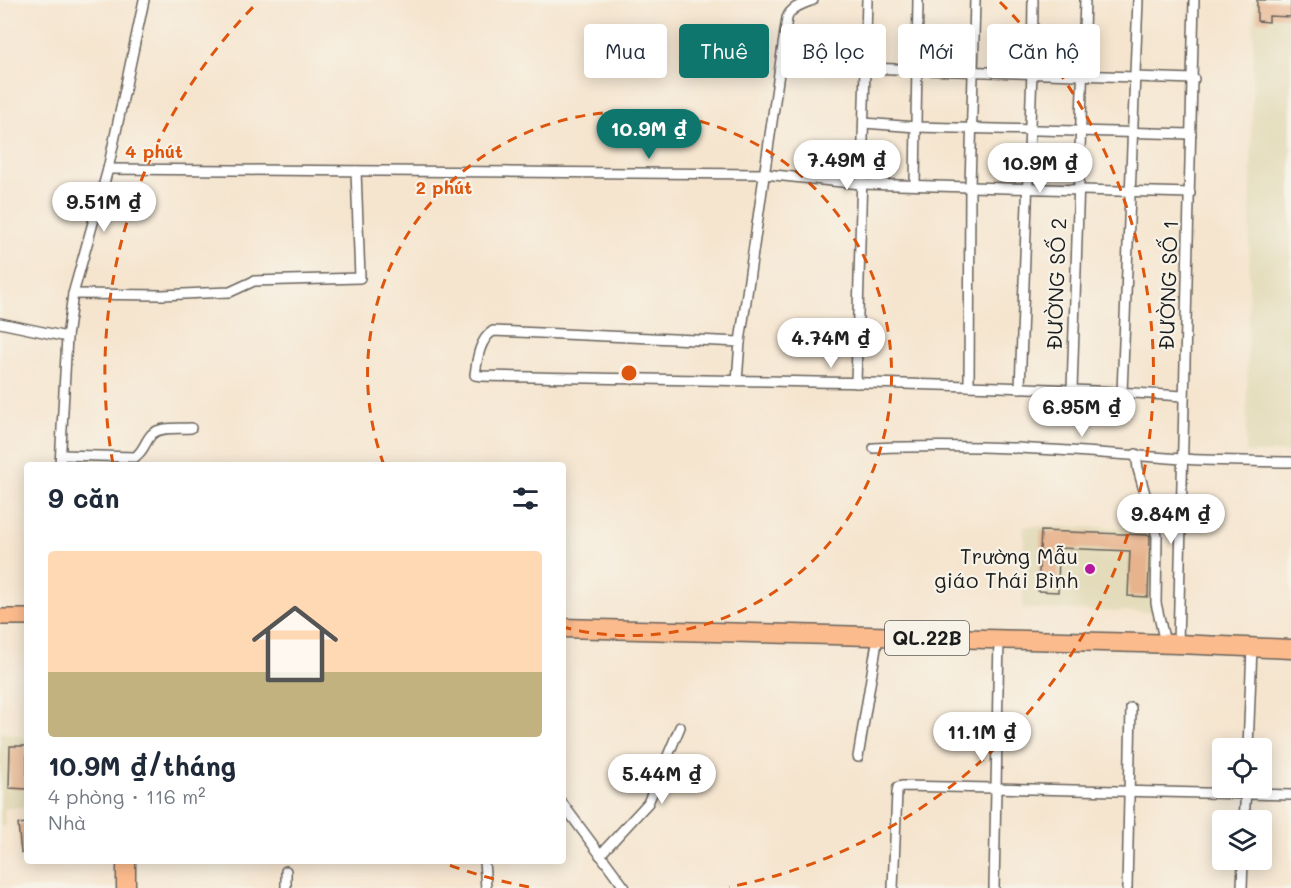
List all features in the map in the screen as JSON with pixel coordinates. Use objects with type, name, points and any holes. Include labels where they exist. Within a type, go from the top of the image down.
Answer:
[{"type":"highway","name":"QL.22B","points":[[566,628],[1171,643],[1291,649]]},
{"type":"highway","points":[[126,864],[126,888]]},
{"type":"main road","points":[[0,617],[24,617]]},
{"type":"street","points":[[60,462],[67,337],[73,294],[108,169],[144,0]]},
{"type":"street","points":[[737,381],[740,342],[788,18],[793,4],[813,0]]},
{"type":"street","points":[[866,24],[867,0]]},
{"type":"street","points":[[918,0],[918,24]]},
{"type":"street","points":[[975,0],[975,24]]},
{"type":"street","points":[[1033,0],[1033,24]]},
{"type":"street","name":"ĐƯỜNG SỐ 2","points":[[1084,24],[1085,0]]},
{"type":"street","points":[[1122,392],[1138,0]]},
{"type":"street","name":"ĐƯỜNG SỐ 1","points":[[1171,643],[1182,459],[1194,78],[1194,0]]},
{"type":"street","points":[[1100,75],[1194,78]]},
{"type":"street","points":[[856,383],[865,78]]},
{"type":"street","points":[[915,185],[918,78]]},
{"type":"street","points":[[969,386],[970,186],[974,78]]},
{"type":"street","points":[[1020,388],[1032,78]]},
{"type":"street","name":"ĐƯỜNG SỐ 2","points":[[1072,389],[1083,78]]},
{"type":"street","points":[[864,123],[916,127],[1191,134]]},
{"type":"street","points":[[108,169],[764,174],[861,184],[1190,194]]},
{"type":"street","points":[[73,294],[162,296],[230,292],[254,282],[360,278],[356,171]]},
{"type":"street","points":[[0,323],[67,337]]},
{"type":"street","points":[[740,342],[493,331],[482,341],[475,375],[1072,389],[1183,396]]},
{"type":"street","points":[[61,455],[135,457],[140,454],[152,434],[163,429],[191,428]]},
{"type":"street","points":[[874,448],[975,447],[1136,454],[1182,459],[1291,462]]},
{"type":"street","points":[[1136,454],[1157,536],[1157,614],[1171,643]]},
{"type":"street","points":[[858,757],[878,636]]},
{"type":"street","points":[[994,888],[999,639]]},
{"type":"street","points":[[1248,738],[1252,647]]},
{"type":"street","points":[[1127,888],[1131,708]]},
{"type":"street","points":[[600,855],[648,803],[680,727]]},
{"type":"street","points":[[893,888],[898,787],[1212,790]]},
{"type":"street","points":[[1272,793],[1291,795]]},
{"type":"street","points":[[566,808],[625,888]]},
{"type":"street","points":[[484,864],[486,888]]},
{"type":"street","points":[[1242,888],[1243,870]]},
{"type":"street","points":[[286,871],[286,888]]},
{"type":"shaded area","points":[[1254,0],[1291,0],[1291,452],[1246,453]]},
{"type":"shaded area","name":"Trường Mẫu giáo Thái Bình","points":[[1024,526],[1157,528],[1155,612],[1023,609]]},
{"type":"shaded area","points":[[0,732],[24,737],[24,806],[4,809],[5,826],[0,827]]},
{"type":"building","points":[[1257,0],[1291,0],[1291,17],[1269,16],[1269,22],[1257,21]]},
{"type":"building","points":[[1041,531],[1150,535],[1148,597],[1128,596],[1130,551],[1059,548],[1058,592],[1038,591]]},
{"type":"building","points":[[10,746],[24,746],[24,789],[9,788]]},
{"type":"building","points":[[24,823],[24,853],[21,853],[18,824]]},
{"type":"place","name":"Trường Mẫu giáo Thái Bình","points":[[1090,569]]}]
